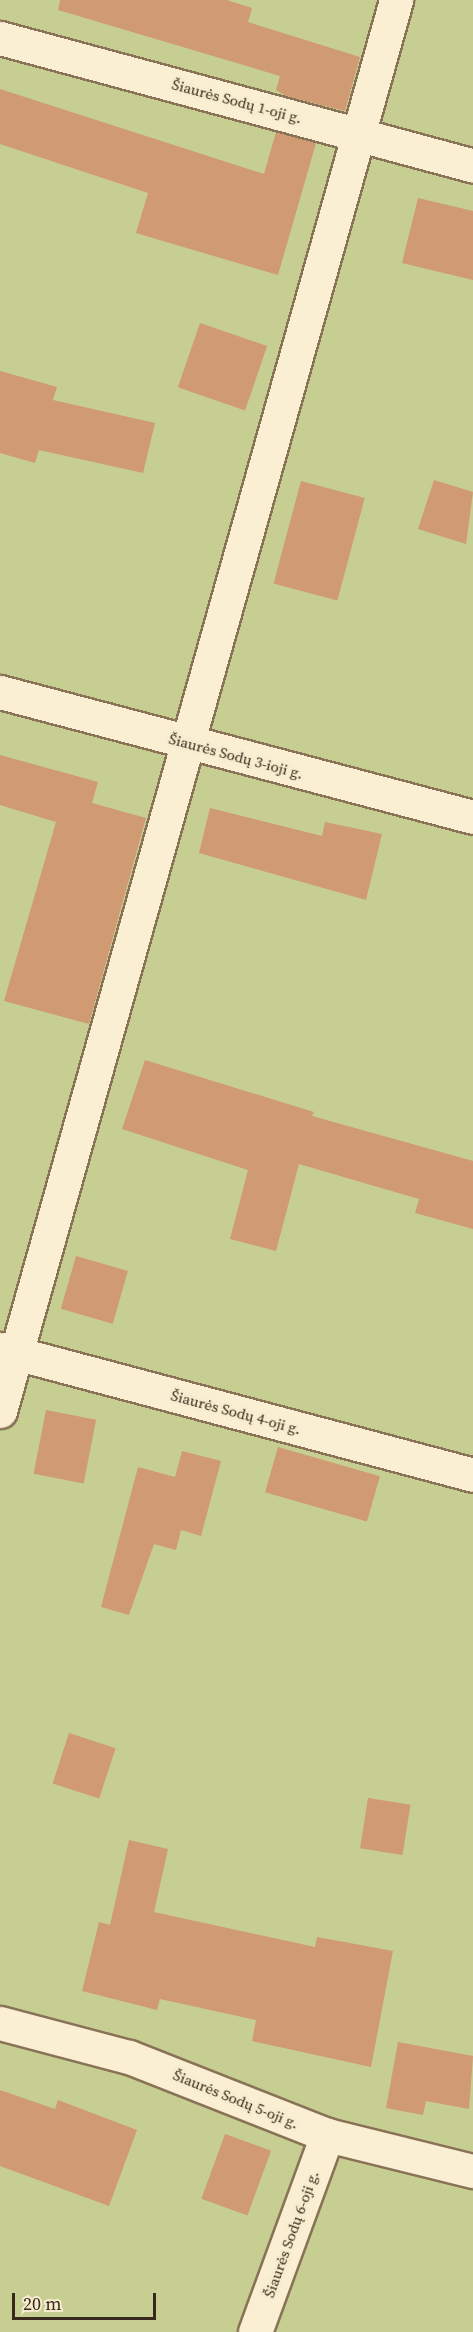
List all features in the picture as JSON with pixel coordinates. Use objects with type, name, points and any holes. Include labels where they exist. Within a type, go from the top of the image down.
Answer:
[{"type":"street","points":[[0,1411],[7,1351],[188,743],[396,0]]},
{"type":"street","name":"Šiaurės Sodų 1-oji g.","points":[[0,38],[359,133],[473,166]]},
{"type":"street","name":"Šiaurės Sodų 3-ioji g.","points":[[0,692],[473,817]]},
{"type":"street","name":"Šiaurės Sodų 4-oji g.","points":[[7,1351],[473,1475]]},
{"type":"street","name":"Šiaurės Sodų 5-oji g.","points":[[0,2024],[129,2057],[327,2135],[473,2170]]},
{"type":"street","name":"Šiaurės Sodų 6-oji g.","points":[[255,2332],[327,2135]]},
{"type":"green space","points":[[0,0],[473,0],[473,2332],[0,2332]]},
{"type":"building","points":[[60,0],[227,0],[252,8],[248,22],[360,57],[345,111],[286,96],[276,90],[280,76],[58,10]]},
{"type":"building","points":[[0,89],[264,174],[276,132],[316,143],[278,275],[136,233],[148,193],[0,144]]},
{"type":"building","points":[[418,198],[473,211],[473,280],[402,263]]},
{"type":"building","points":[[200,323],[267,346],[245,410],[178,387]]},
{"type":"building","points":[[0,371],[57,387],[53,400],[155,423],[143,473],[39,450],[35,463],[0,453]]},
{"type":"building","points":[[434,480],[473,492],[466,544],[418,529]]},
{"type":"building","points":[[301,481],[365,498],[337,600],[274,583]]},
{"type":"building","points":[[0,755],[98,782],[92,803],[146,818],[89,1024],[4,1001],[56,822],[0,805]]},
{"type":"building","points":[[210,808],[322,836],[325,822],[382,834],[366,900],[199,853]]},
{"type":"building","points":[[145,1060],[314,1112],[312,1116],[473,1161],[473,1229],[415,1213],[419,1199],[299,1164],[276,1251],[230,1239],[248,1170],[122,1129]]},
{"type":"building","points":[[76,1256],[128,1271],[113,1324],[61,1309]]},
{"type":"building","points":[[46,1410],[96,1420],[84,1484],[34,1474]]},
{"type":"building","points":[[278,1447],[380,1476],[367,1521],[265,1492]]},
{"type":"building","points":[[182,1451],[221,1461],[201,1536],[181,1530],[176,1550],[154,1544],[129,1615],[101,1607],[138,1467],[175,1477]]},
{"type":"building","points":[[69,1733],[116,1748],[99,1799],[53,1783]]},
{"type":"building","points":[[368,1798],[410,1805],[402,1855],[360,1848]]},
{"type":"building","points":[[129,1840],[168,1849],[154,1912],[315,1947],[317,1937],[393,1951],[371,2067],[252,2041],[256,2020],[160,1999],[157,2010],[82,1991],[99,1922],[110,1925]]},
{"type":"building","points":[[398,2042],[473,2056],[469,2109],[426,2101],[423,2115],[386,2108]]},
{"type":"building","points":[[0,2090],[55,2109],[58,2100],[137,2130],[109,2206],[0,2166]]},
{"type":"building","points":[[225,2134],[271,2151],[247,2216],[201,2199]]}]
